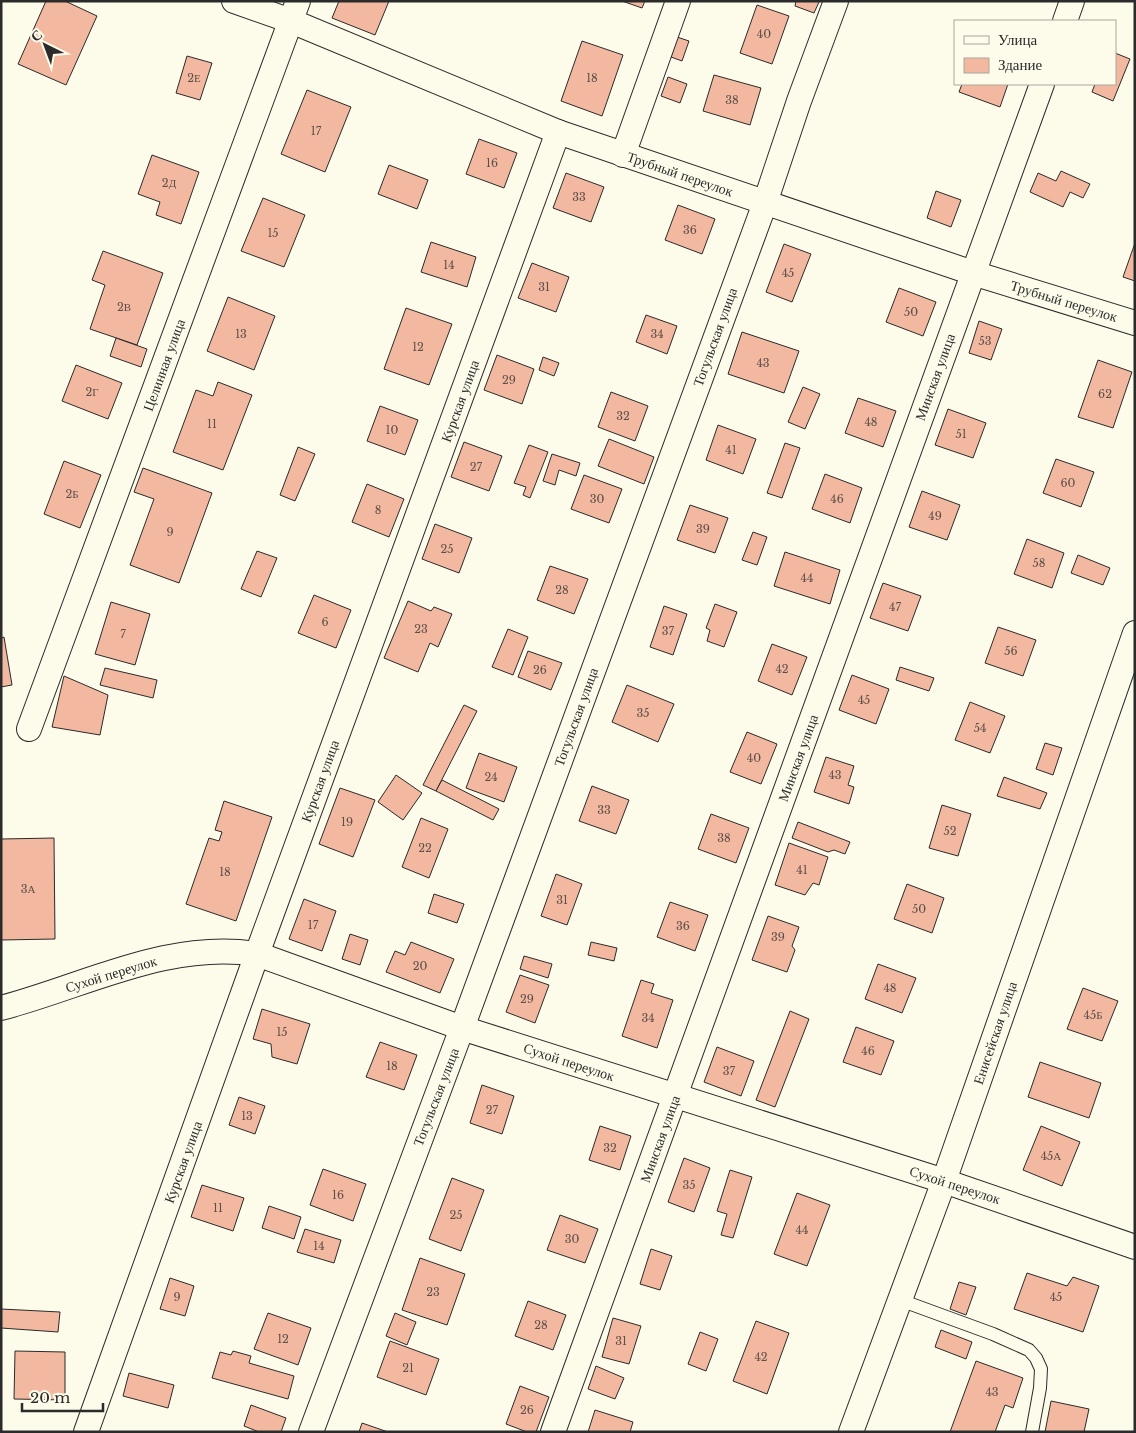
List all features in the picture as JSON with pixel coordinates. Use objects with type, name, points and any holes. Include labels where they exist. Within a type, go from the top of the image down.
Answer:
[{"type":"street","name":"Трубный переулок","points":[[234,1],[295,11],[558,132],[973,273],[1135,323]]},
{"type":"street","points":[[623,154],[678,1]]},
{"type":"street","name":"Тогульская улица","points":[[311,1432],[462,1028],[765,203],[799,101],[836,1]]},
{"type":"street","points":[[1065,20],[1072,1]]},
{"type":"street","name":"Целинная улица","points":[[29,729],[295,11]]},
{"type":"street","name":"Минская улица","points":[[553,1432],[1042,85]]},
{"type":"street","name":"Курская улица","points":[[86,1432],[257,954],[558,132]]},
{"type":"street","name":"Енисейская улица","points":[[851,1432],[1128,672],[1135,633]]},
{"type":"street","name":"Сухой переулок","points":[[1,1008],[25,1002],[146,962],[200,952],[238,951],[257,954],[462,1028],[944,1181],[1135,1247]]},
{"type":"lane","points":[[900,1300],[993,1334],[1029,1350],[1036,1358],[1041,1369],[1040,1388],[1032,1432]]},
{"type":"building","points":[[46,1],[65,1],[97,16],[66,85],[18,64]]},
{"type":"building","points":[[339,1],[389,1],[375,35],[332,18]]},
{"type":"building","points":[[622,1],[645,1],[642,8]]},
{"type":"building","points":[[796,1],[819,2],[814,13],[795,6]]},
{"type":"building","points":[[757,5],[789,16],[772,64],[740,53]]},
{"type":"building","points":[[677,37],[689,41],[682,61],[671,57]]},
{"type":"building","points":[[582,41],[623,55],[602,116],[561,101]]},
{"type":"building","points":[[1116,53],[1130,59],[1113,101],[1092,92],[1095,85],[1116,85]]},
{"type":"building","points":[[187,56],[212,63],[200,100],[176,93]]},
{"type":"building","points":[[714,75],[761,88],[750,125],[703,111]]},
{"type":"building","points":[[668,77],[687,84],[680,103],[661,96]]},
{"type":"building","points":[[962,85],[1008,85],[1000,107],[959,92]]},
{"type":"building","points":[[307,90],[351,107],[325,172],[281,154]]},
{"type":"building","points":[[479,139],[517,153],[504,188],[466,174]]},
{"type":"building","points":[[152,155],[199,172],[181,224],[156,215],[160,202],[138,194]]},
{"type":"building","points":[[389,165],[428,180],[417,209],[378,194]]},
{"type":"building","points":[[1061,171],[1090,184],[1083,198],[1070,192],[1063,207],[1030,192],[1038,173],[1056,181]]},
{"type":"building","points":[[566,173],[604,187],[591,222],[553,208]]},
{"type":"building","points":[[936,191],[961,200],[951,227],[927,218]]},
{"type":"building","points":[[263,198],[305,215],[284,267],[241,251]]},
{"type":"building","points":[[678,205],[715,219],[702,254],[665,240]]},
{"type":"building","points":[[431,242],[476,257],[467,287],[421,272]]},
{"type":"building","points":[[1135,243],[1135,281],[1123,277]]},
{"type":"building","points":[[784,244],[811,254],[792,302],[766,292]]},
{"type":"building","points":[[103,251],[163,273],[137,345],[90,329],[105,285],[92,280]]},
{"type":"building","points":[[532,263],[569,277],[556,312],[518,298]]},
{"type":"building","points":[[899,288],[936,302],[923,336],[886,322]]},
{"type":"building","points":[[228,297],[275,316],[254,370],[207,351]]},
{"type":"building","points":[[406,308],[452,324],[429,385],[384,369]]},
{"type":"building","points":[[646,315],[677,326],[667,354],[636,342]]},
{"type":"building","points":[[979,321],[1002,329],[991,360],[969,353]]},
{"type":"building","points":[[742,332],[799,351],[784,393],[728,374]]},
{"type":"building","points":[[116,338],[147,349],[141,367],[110,356]]},
{"type":"building","points":[[497,355],[534,369],[522,404],[484,390]]},
{"type":"building","points":[[543,357],[559,363],[554,376],[539,370]]},
{"type":"building","points":[[1098,360],[1132,372],[1113,428],[1078,417]]},
{"type":"building","points":[[76,365],[122,383],[108,419],[62,401]]},
{"type":"building","points":[[218,382],[252,395],[223,470],[173,452],[196,390],[213,396]]},
{"type":"building","points":[[803,387],[820,394],[805,429],[788,422]]},
{"type":"building","points":[[611,392],[648,406],[635,441],[598,427]]},
{"type":"building","points":[[858,398],[896,411],[883,447],[845,433]]},
{"type":"building","points":[[380,406],[418,420],[405,455],[367,441]]},
{"type":"building","points":[[948,409],[986,423],[973,458],[935,445]]},
{"type":"building","points":[[718,425],[756,439],[743,474],[706,460]]},
{"type":"building","points":[[609,439],[654,457],[644,484],[598,466]]},
{"type":"building","points":[[464,442],[502,456],[489,491],[451,477]]},
{"type":"building","points":[[785,443],[800,448],[782,498],[767,493]]},
{"type":"building","points":[[529,445],[548,452],[530,498],[523,495],[526,487],[514,483]]},
{"type":"building","points":[[298,447],[315,454],[295,501],[280,495]]},
{"type":"building","points":[[552,454],[580,463],[576,476],[559,470],[555,485],[543,481]]},
{"type":"building","points":[[1056,459],[1094,472],[1081,507],[1043,493]]},
{"type":"building","points":[[64,461],[101,475],[80,528],[44,514]]},
{"type":"building","points":[[143,468],[212,493],[179,583],[130,565],[154,499],[134,492]]},
{"type":"building","points":[[825,474],[862,488],[850,523],[812,509]]},
{"type":"building","points":[[584,475],[622,489],[609,523],[571,509]]},
{"type":"building","points":[[367,484],[404,499],[389,537],[352,522]]},
{"type":"building","points":[[922,491],[960,505],[947,540],[909,527]]},
{"type":"building","points":[[690,505],[728,518],[715,553],[677,540]]},
{"type":"building","points":[[435,524],[472,538],[459,573],[422,559]]},
{"type":"building","points":[[753,532],[767,537],[757,565],[742,560]]},
{"type":"building","points":[[1027,539],[1064,553],[1052,588],[1014,574]]},
{"type":"building","points":[[257,551],[277,558],[261,597],[241,589]]},
{"type":"building","points":[[785,552],[840,570],[830,604],[774,586]]},
{"type":"building","points":[[1078,555],[1110,568],[1103,585],[1071,573]]},
{"type":"building","points":[[550,566],[588,579],[574,614],[537,600]]},
{"type":"building","points":[[883,583],[921,596],[908,631],[870,618]]},
{"type":"building","points":[[314,595],[351,610],[336,648],[298,633]]},
{"type":"building","points":[[408,601],[431,611],[434,607],[452,614],[438,647],[430,643],[418,672],[384,658]]},
{"type":"building","points":[[111,602],[150,614],[135,665],[95,654]]},
{"type":"building","points":[[715,604],[737,612],[724,647],[707,641],[710,630],[706,628]]},
{"type":"building","points":[[664,606],[687,614],[673,655],[650,647]]},
{"type":"building","points":[[998,627],[1036,640],[1023,676],[985,663]]},
{"type":"building","points":[[508,629],[528,637],[513,675],[492,667]]},
{"type":"building","points":[[4,637],[12,685],[1,687],[1,638]]},
{"type":"building","points":[[772,644],[807,657],[792,695],[758,681]]},
{"type":"building","points":[[528,651],[562,663],[551,690],[518,677]]},
{"type":"building","points":[[900,667],[934,678],[929,691],[896,680]]},
{"type":"building","points":[[105,668],[157,680],[153,698],[100,685]]},
{"type":"building","points":[[852,675],[889,689],[876,724],[839,710]]},
{"type":"building","points":[[64,676],[108,695],[100,735],[52,727]]},
{"type":"building","points":[[627,685],[674,704],[658,742],[612,722]]},
{"type":"building","points":[[970,702],[1005,716],[990,753],[955,740]]},
{"type":"building","points":[[464,705],[477,711],[436,791],[423,785]]},
{"type":"building","points":[[747,732],[777,744],[761,784],[730,772]]},
{"type":"building","points":[[1045,743],[1062,748],[1053,775],[1036,769]]},
{"type":"building","points":[[479,753],[517,767],[504,802],[466,788]]},
{"type":"building","points":[[826,757],[854,766],[848,785],[854,787],[849,804],[814,792]]},
{"type":"building","points":[[396,775],[422,793],[403,820],[378,802]]},
{"type":"building","points":[[1004,777],[1047,793],[1040,809],[997,796]]},
{"type":"building","points":[[442,780],[499,809],[493,820],[436,791]]},
{"type":"building","points":[[592,786],[629,800],[616,834],[579,821]]},
{"type":"building","points":[[340,788],[375,800],[353,857],[319,844]]},
{"type":"building","points":[[224,801],[272,817],[236,921],[186,904],[209,838],[219,841],[222,832],[215,830]]},
{"type":"building","points":[[942,805],[971,814],[958,856],[929,848]]},
{"type":"building","points":[[711,814],[749,828],[736,863],[698,849]]},
{"type":"building","points":[[421,818],[448,829],[429,878],[402,867]]},
{"type":"building","points":[[798,822],[850,842],[845,854],[834,850],[828,852],[792,838]]},
{"type":"building","points":[[54,838],[55,939],[1,940],[1,839]]},
{"type":"building","points":[[789,843],[828,857],[819,885],[813,883],[805,895],[775,885]]},
{"type":"building","points":[[556,874],[582,884],[567,925],[541,916]]},
{"type":"building","points":[[907,884],[944,898],[932,933],[894,919]]},
{"type":"building","points":[[434,894],[464,904],[457,923],[428,913]]},
{"type":"building","points":[[304,899],[336,911],[322,951],[289,939]]},
{"type":"building","points":[[670,902],[708,915],[695,951],[657,937]]},
{"type":"building","points":[[768,916],[799,927],[792,946],[795,950],[787,972],[752,960]]},
{"type":"building","points":[[350,934],[368,940],[360,965],[342,959]]},
{"type":"building","points":[[411,942],[454,959],[440,993],[386,972],[395,951],[405,955]]},
{"type":"building","points":[[591,942],[617,948],[614,961],[588,955]]},
{"type":"building","points":[[524,956],[552,964],[548,978],[520,969]]},
{"type":"building","points":[[878,964],[916,978],[902,1013],[865,999]]},
{"type":"building","points":[[520,975],[549,985],[535,1023],[506,1012]]},
{"type":"building","points":[[641,980],[654,984],[651,993],[673,1000],[657,1048],[622,1036]]},
{"type":"building","points":[[1083,988],[1118,1001],[1102,1041],[1067,1029]]},
{"type":"building","points":[[262,1009],[310,1024],[297,1064],[272,1057],[271,1044],[253,1039]]},
{"type":"building","points":[[790,1011],[809,1019],[775,1107],[756,1100]]},
{"type":"building","points":[[856,1027],[894,1041],[881,1075],[843,1062]]},
{"type":"building","points":[[380,1042],[417,1055],[404,1090],[366,1077]]},
{"type":"building","points":[[717,1047],[754,1061],[741,1096],[704,1082]]},
{"type":"building","points":[[1040,1062],[1101,1083],[1089,1118],[1028,1097]]},
{"type":"building","points":[[482,1085],[514,1096],[502,1134],[470,1123]]},
{"type":"building","points":[[239,1097],[265,1106],[255,1134],[229,1125]]},
{"type":"building","points":[[600,1126],[631,1136],[620,1170],[589,1160]]},
{"type":"building","points":[[1041,1126],[1080,1142],[1062,1186],[1023,1170]]},
{"type":"building","points":[[684,1158],[710,1168],[694,1212],[668,1202]]},
{"type":"building","points":[[323,1169],[366,1184],[353,1221],[310,1205]]},
{"type":"building","points":[[730,1170],[752,1177],[733,1238],[721,1235],[727,1214],[717,1211]]},
{"type":"building","points":[[452,1178],[484,1190],[461,1251],[429,1239]]},
{"type":"building","points":[[202,1185],[244,1198],[233,1231],[191,1217]]},
{"type":"building","points":[[797,1193],[830,1205],[807,1266],[774,1254]]},
{"type":"building","points":[[269,1206],[301,1217],[294,1239],[262,1228]]},
{"type":"building","points":[[560,1215],[598,1229],[585,1263],[547,1250]]},
{"type":"building","points":[[305,1229],[341,1240],[334,1263],[297,1252]]},
{"type":"building","points":[[651,1249],[672,1256],[660,1290],[640,1284]]},
{"type":"building","points":[[420,1258],[465,1274],[447,1325],[402,1310]]},
{"type":"building","points":[[1027,1273],[1067,1286],[1073,1277],[1099,1286],[1083,1332],[1014,1309]]},
{"type":"building","points":[[170,1278],[194,1286],[185,1316],[160,1309]]},
{"type":"building","points":[[959,1282],[976,1287],[966,1315],[950,1309]]},
{"type":"building","points":[[528,1301],[566,1315],[553,1350],[515,1336]]},
{"type":"building","points":[[1,1309],[60,1312],[58,1332],[1,1328]]},
{"type":"building","points":[[268,1313],[311,1328],[298,1365],[254,1349]]},
{"type":"building","points":[[395,1313],[416,1322],[407,1345],[386,1336]]},
{"type":"building","points":[[613,1318],[641,1326],[629,1364],[602,1357]]},
{"type":"building","points":[[756,1321],[789,1333],[767,1394],[733,1381]]},
{"type":"building","points":[[941,1330],[972,1342],[966,1359],[935,1347]]},
{"type":"building","points":[[700,1332],[718,1339],[706,1371],[688,1364]]},
{"type":"building","points":[[390,1341],[439,1359],[426,1395],[377,1377]]},
{"type":"building","points":[[15,1351],[65,1352],[65,1400],[14,1399]]},
{"type":"building","points":[[233,1351],[251,1356],[249,1363],[294,1376],[288,1399],[212,1378],[220,1352],[231,1355]]},
{"type":"building","points":[[976,1361],[1023,1378],[1013,1408],[1005,1405],[995,1432],[950,1432]]},
{"type":"building","points":[[596,1366],[624,1378],[615,1399],[588,1389]]},
{"type":"building","points":[[129,1373],[174,1385],[168,1408],[123,1396]]},
{"type":"building","points":[[520,1386],[549,1397],[536,1432],[527,1432],[506,1424]]},
{"type":"building","points":[[1051,1401],[1089,1409],[1084,1432],[1045,1432]]},
{"type":"building","points":[[251,1405],[286,1418],[281,1432],[259,1432],[244,1426]]},
{"type":"building","points":[[595,1410],[633,1422],[630,1432],[588,1432]]},
{"type":"building","points":[[362,1423],[388,1432],[359,1432]]}]
